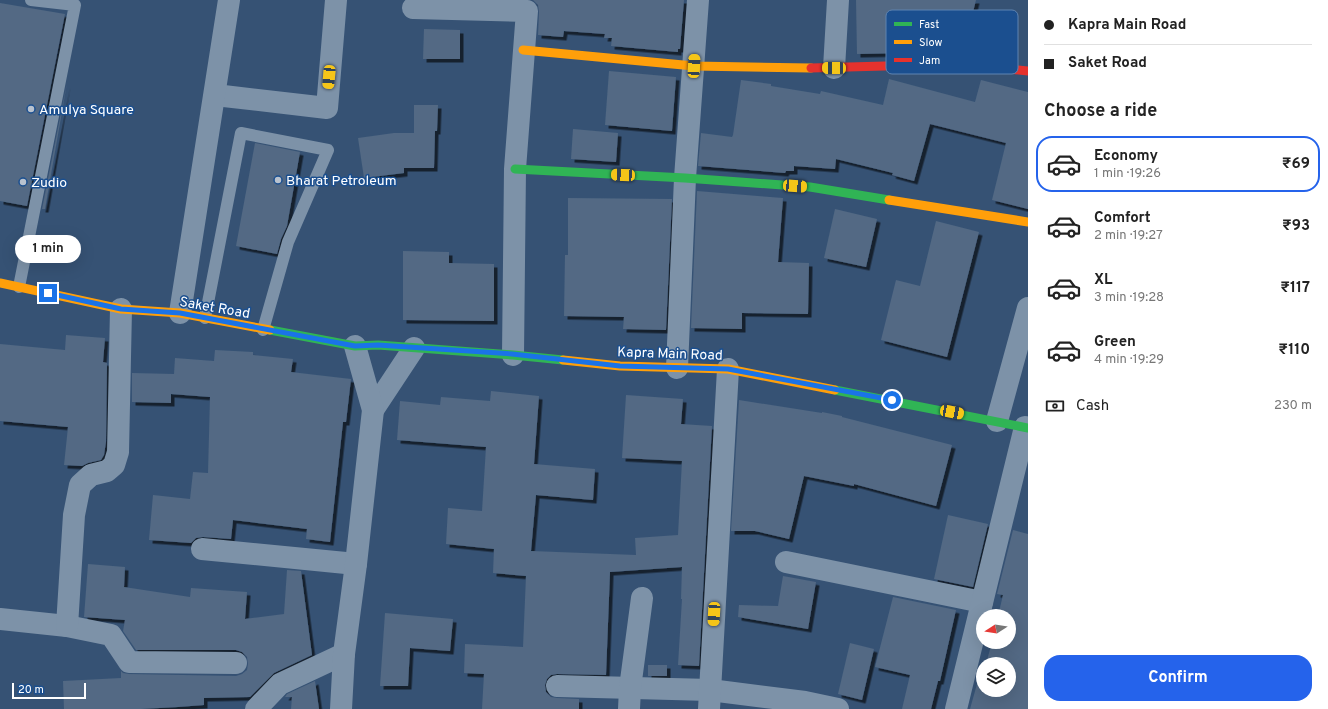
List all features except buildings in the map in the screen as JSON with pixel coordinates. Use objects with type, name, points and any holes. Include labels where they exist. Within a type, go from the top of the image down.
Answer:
[{"type":"street","points":[[180,313],[229,0]]},
{"type":"street","points":[[215,96],[327,108],[336,0]]},
{"type":"street","points":[[677,368],[685,178],[698,0]]},
{"type":"street","points":[[834,68],[838,0]]},
{"type":"street","points":[[413,8],[527,11],[515,169],[512,354]]},
{"type":"street","points":[[523,50],[694,66],[834,68],[886,66]]},
{"type":"street","points":[[1018,70],[1028,71]]},
{"type":"street","points":[[515,169],[685,178],[810,187],[1028,222]]},
{"type":"street","name":"Saket Road","points":[[0,283],[121,309],[180,313],[263,330],[355,346],[378,345]]},
{"type":"street","points":[[997,421],[1028,308]]},
{"type":"street","points":[[67,626],[74,515],[80,485],[92,475],[107,471],[114,465],[118,452],[121,309]]},
{"type":"street","name":"Kapra Main Road","points":[[378,345],[512,354],[620,366],[728,369],[1027,428]]},
{"type":"street","points":[[341,709],[344,654],[356,564],[373,410],[355,346]]},
{"type":"street","points":[[373,410],[414,348]]},
{"type":"street","points":[[710,700],[728,369]]},
{"type":"street","points":[[956,709],[1027,428]]},
{"type":"street","points":[[202,549],[356,564]]},
{"type":"street","points":[[786,562],[982,602]]},
{"type":"street","points":[[629,698],[642,598]]},
{"type":"street","points":[[0,619],[67,626],[111,635],[129,662],[236,663]]},
{"type":"street","points":[[256,709],[280,684],[344,654]]},
{"type":"street","points":[[557,686],[629,698],[805,702],[838,709]]},
{"type":"lane","points":[[19,287],[75,5],[31,0]]},
{"type":"lane","points":[[205,318],[241,133],[328,150],[288,242],[263,330]]},
{"type":"traffic: fast","points":[[515,169],[685,178],[810,187],[889,200]]},
{"type":"traffic: fast","points":[[270,330],[355,346],[378,345],[563,360]]},
{"type":"traffic: fast","points":[[835,390],[1028,428]]},
{"type":"traffic: slow","points":[[523,50],[694,66],[811,68]]},
{"type":"traffic: slow","points":[[889,200],[1028,222]]},
{"type":"traffic: slow","points":[[0,283],[121,309],[180,313],[270,330]]},
{"type":"traffic: slow","points":[[563,360],[620,366],[728,369],[835,390]]},
{"type":"traffic: jam","points":[[811,68],[886,66]]},
{"type":"traffic: jam","points":[[1018,70],[1028,71]]},
{"type":"place","name":"Amulya Square","points":[[31,109]]},
{"type":"place","name":"Bharat Petroleum","points":[[278,180]]},
{"type":"place","name":"Zudio","points":[[23,182]]},
{"type":"route","points":[[48,293],[121,309],[180,313],[247,327],[355,346],[378,345],[512,354],[620,366],[728,369],[892,400]]}]
